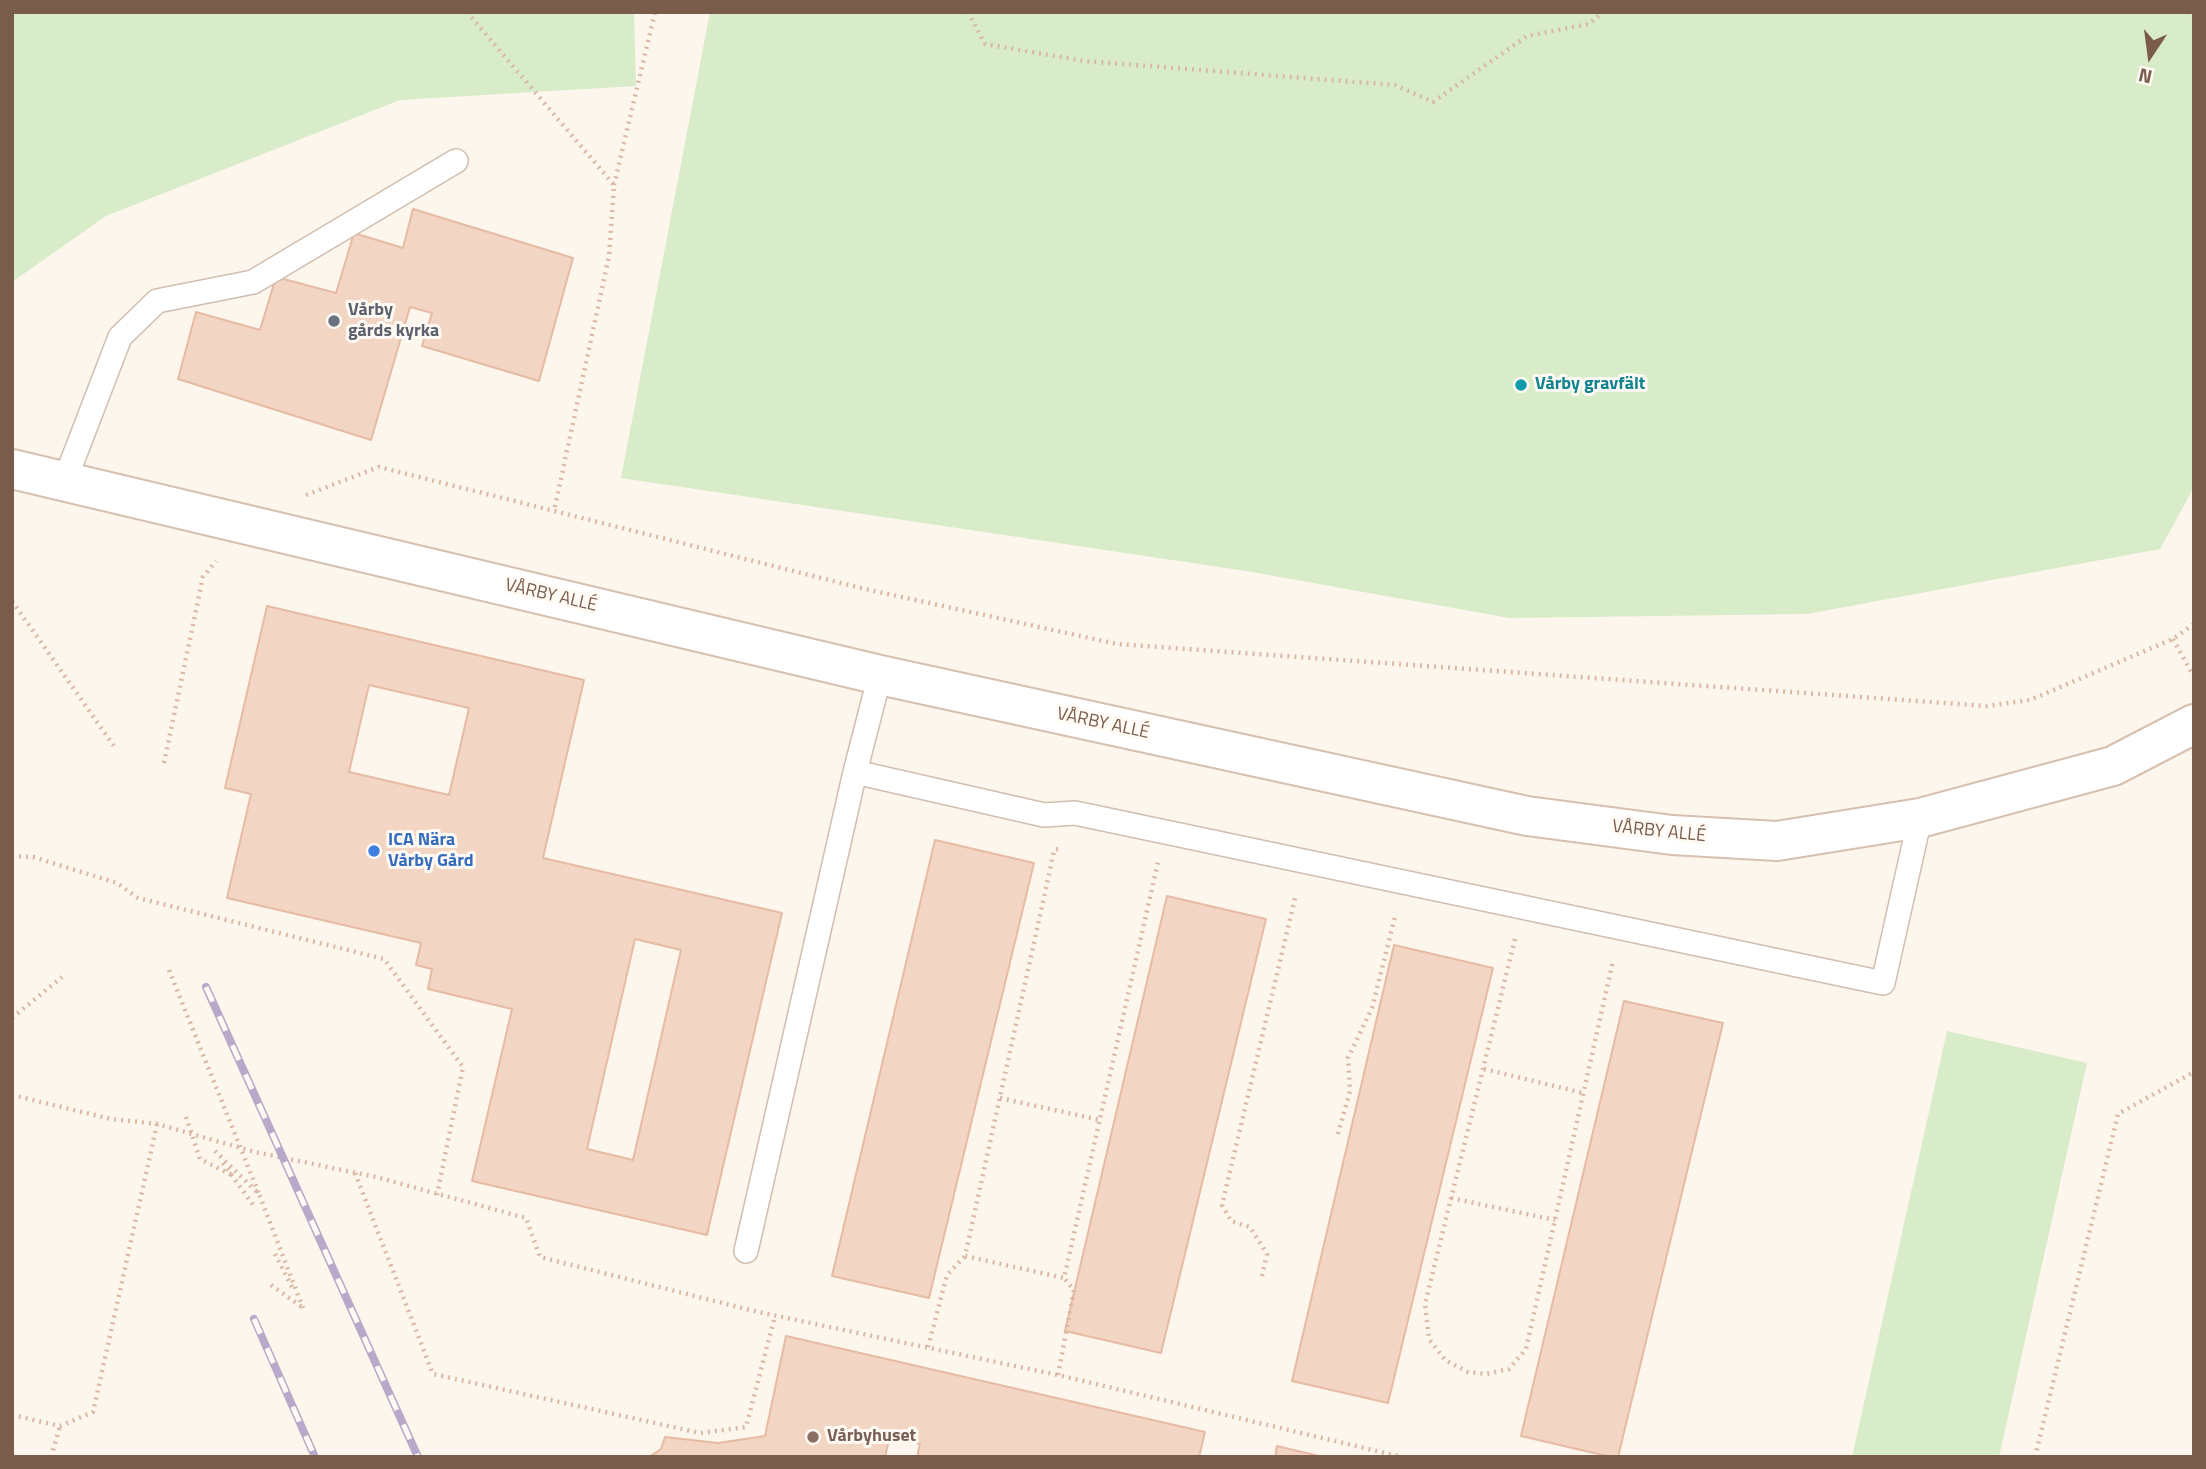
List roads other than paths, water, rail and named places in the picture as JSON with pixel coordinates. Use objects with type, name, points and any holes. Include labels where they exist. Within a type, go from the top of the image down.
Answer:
[{"type":"street","name":"VÅRBY ALLÉ","points":[[12,469],[880,675],[1527,816],[1672,835],[1777,841],[1920,818],[2113,766],[2194,724]]},
{"type":"lane","points":[[65,480],[120,337],[158,301],[254,282],[456,161]]},
{"type":"lane","points":[[746,1251],[855,772],[880,675]]},
{"type":"lane","points":[[855,772],[1044,815],[1075,813],[1883,983],[1920,818]]},
{"type":"railway","points":[[206,987],[418,1457]]},
{"type":"railway","points":[[254,1319],[315,1457]]},
{"type":"place","name":"Vårby gårds kyrka","points":[[334,321]]},
{"type":"place","name":"Vårby gravfält","points":[[1521,385]]},
{"type":"place","name":"ICA Nära Vårby Gård","points":[[374,851]]},
{"type":"place","name":"Vårbyhuset","points":[[813,1437]]}]
